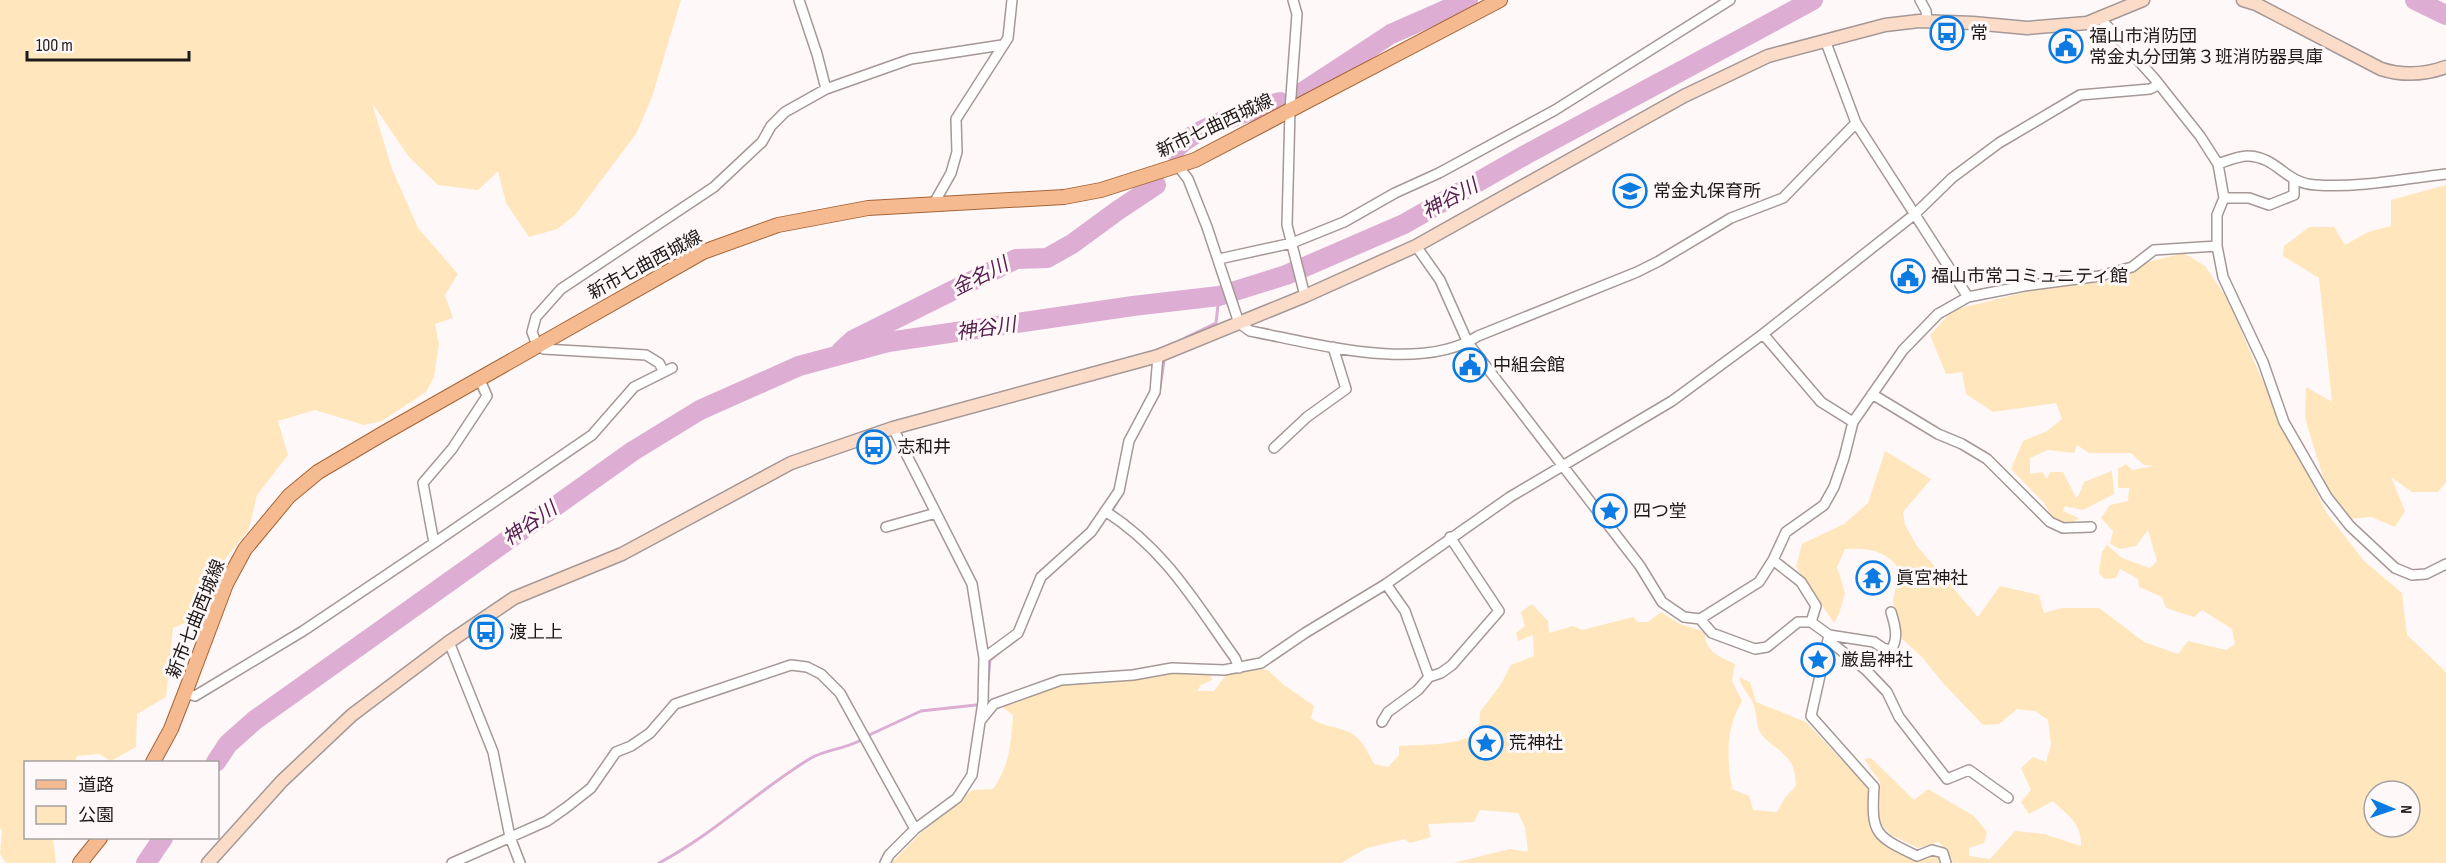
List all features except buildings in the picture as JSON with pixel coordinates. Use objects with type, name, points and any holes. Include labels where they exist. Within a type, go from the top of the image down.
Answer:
[{"type":"main road","name":"新市七曲西城線","points":[[154,761],[171,729],[225,584],[245,549],[289,496],[318,472],[537,345],[703,252],[768,229],[820,215],[868,208],[1064,197],[1101,190],[1195,160],[1500,0]]},
{"type":"main road","points":[[80,863],[98,839]]},
{"type":"street","points":[[799,0],[826,89]]},
{"type":"street","points":[[933,205],[951,173],[957,152],[956,119],[1008,38],[1012,0]]},
{"type":"street","points":[[1293,0],[1297,14],[1290,110],[1287,225],[1305,296]]},
{"type":"street","points":[[1219,259],[1292,243],[1344,222],[1555,110],[1730,0]]},
{"type":"street","points":[[1920,0],[1928,21]]},
{"type":"street","points":[[208,863],[282,781],[352,715],[449,642],[514,598],[622,554],[791,463],[893,428],[1158,356],[1238,320],[1305,296],[1416,246],[1684,96],[1768,56],[1885,25],[1928,21],[1973,22],[2027,28],[2087,23],[2144,0]]},
{"type":"street","points":[[2243,0],[2257,2],[2380,69],[2394,73],[2429,73],[2446,67]]},
{"type":"street","points":[[2100,18],[2154,78],[2200,136],[2218,164],[2224,198],[2217,215],[2217,246],[2223,277],[2263,362],[2284,422],[2328,497],[2350,526],[2395,568],[2412,575],[2426,574],[2446,564]]},
{"type":"street","points":[[1825,40],[1856,123],[1968,297]]},
{"type":"street","points":[[185,693],[195,696],[293,637],[434,543],[592,435],[634,387],[668,370],[646,355],[544,349],[537,345],[531,332],[536,317],[561,289],[714,187],[762,142],[771,126],[785,112],[826,89],[911,59],[1002,45]]},
{"type":"street","points":[[981,720],[994,704],[1061,680],[1133,675],[1172,668],[1224,670],[1261,663],[1305,633],[1386,584],[1450,537],[1561,466],[1672,401],[1763,334],[1915,214],[1952,178],[1999,143],[2079,95],[2150,89],[2158,85]]},
{"type":"street","points":[[1178,166],[1188,179],[1219,259],[1222,275],[1238,320],[1250,331],[1333,347],[1393,355],[1432,351],[1468,343],[1478,336],[1659,261],[1731,218],[1783,198],[1856,123]]},
{"type":"street","points":[[2218,164],[2247,155],[2268,159],[2294,181],[2315,185],[2446,174]]},
{"type":"street","points":[[2224,198],[2249,198],[2269,205],[2294,195],[2294,181]]},
{"type":"street","points":[[1416,246],[1440,280],[1468,343],[1640,566],[1662,602],[1684,617],[1700,619],[1759,582],[1773,560],[1786,532],[1824,505],[1841,468],[1853,422],[1903,350],[1938,314],[1968,297],[2024,286],[2100,276],[2132,267],[2154,250],[2217,246]]},
{"type":"street","points":[[1763,334],[1821,402],[1853,422]]},
{"type":"street","points":[[1274,448],[1307,417],[1346,389],[1333,347]]},
{"type":"street","points":[[984,658],[1018,633],[1041,577],[1091,532],[1119,491],[1129,441],[1155,392],[1158,356]]},
{"type":"street","points":[[434,543],[423,483],[452,449],[487,396],[479,378]]},
{"type":"street","points":[[1872,394],[1938,434],[1988,459],[2050,522],[2063,528],[2091,527]]},
{"type":"street","points":[[885,863],[889,855],[915,829],[957,798],[972,775],[981,720],[984,658],[972,584],[893,428]]},
{"type":"street","points":[[1105,511],[1131,528],[1171,567],[1235,658],[1239,668]]},
{"type":"street","points":[[886,527],[936,513]]},
{"type":"street","points":[[1382,722],[1388,712],[1418,690],[1429,677],[1441,673],[1452,665],[1499,611],[1450,537]]},
{"type":"street","points":[[1773,560],[1800,582],[1816,606],[1811,622]]},
{"type":"street","points":[[1386,584],[1405,611],[1429,677]]},
{"type":"street","points":[[1700,619],[1712,633],[1755,650],[1767,647],[1798,622],[1811,622],[1829,635],[1874,642],[1891,650],[1896,643],[1891,612]]},
{"type":"street","points":[[1829,635],[1833,644],[1866,670],[1887,692],[1899,717],[1947,779],[1969,770],[2008,798]]},
{"type":"street","points":[[1829,635],[1811,716],[1874,787],[1873,814],[1877,833],[1888,842],[1917,856],[1932,850],[1943,853],[1946,863]]},
{"type":"street","points":[[449,642],[493,752],[510,837],[520,863]]},
{"type":"street","points":[[452,863],[547,821],[591,788],[616,752],[631,746],[650,733],[675,704],[790,665],[807,667],[821,674],[840,693],[915,829]]},
{"type":"green space","points":[[0,0],[681,0],[652,97],[636,134],[575,215],[557,229],[529,237],[506,203],[498,171],[478,190],[438,185],[409,157],[372,103],[392,169],[418,228],[458,274],[445,295],[453,318],[435,324],[439,344],[434,377],[426,392],[382,421],[364,425],[315,410],[278,421],[288,455],[257,495],[249,529],[216,571],[192,620],[173,628],[166,697],[137,714],[136,747],[111,761],[99,754],[77,756],[75,761],[24,761],[24,839],[53,839],[56,863],[6,863],[0,854],[2,830],[0,829]]},
{"type":"green space","points":[[2446,185],[2446,482],[2438,492],[2412,492],[2391,477],[2405,511],[2395,527],[2371,517],[2347,519],[2327,490],[2305,418],[2306,387],[2332,402],[2319,278],[2283,256],[2284,246],[2309,227],[2334,227],[2345,245],[2368,232],[2391,226],[2391,200]]},
{"type":"green space","points":[[2184,253],[2205,266],[2229,301],[2259,373],[2326,512],[2364,561],[2402,593],[2407,635],[2446,672],[2446,863],[1953,863],[1948,852],[1939,842],[1918,848],[1891,835],[1879,822],[1880,782],[1864,759],[1871,758],[1914,800],[1928,789],[1974,816],[1987,832],[1984,843],[1969,848],[1969,856],[1990,859],[2015,831],[2044,834],[2081,846],[2077,826],[2053,801],[2029,814],[2021,802],[2031,790],[2021,768],[2033,757],[2046,762],[2051,744],[2048,720],[2035,711],[2017,709],[1999,724],[1983,725],[1922,657],[1902,639],[1893,601],[1899,569],[1894,563],[1875,552],[1845,549],[1837,567],[1845,593],[1834,623],[1796,567],[1802,544],[1844,524],[1868,503],[1885,451],[1931,479],[1903,512],[1905,525],[1917,546],[1978,617],[2000,586],[2039,595],[2044,613],[2062,608],[2099,608],[2144,642],[2178,654],[2188,641],[2226,650],[2235,644],[2232,629],[2202,610],[2194,617],[2166,608],[2162,597],[2139,587],[2138,579],[2120,569],[2116,578],[2105,579],[2099,573],[2102,552],[2107,545],[2122,558],[2150,568],[2157,561],[2148,530],[2136,546],[2120,549],[2110,544],[2113,531],[2101,518],[2110,505],[2128,501],[2129,488],[2118,488],[2118,469],[2126,464],[2132,470],[2154,466],[2144,465],[2131,453],[2089,453],[2077,445],[2074,453],[2048,450],[2030,458],[2030,474],[2042,472],[2047,479],[2050,472],[2063,472],[2076,498],[2084,482],[2112,471],[2114,494],[2083,510],[2065,506],[2063,511],[2079,518],[2066,527],[2055,522],[2044,503],[2011,469],[2023,441],[2047,431],[2062,419],[2056,403],[1993,412],[1966,394],[1962,372],[1946,374],[1930,335],[1953,310]]},
{"type":"green space","points":[[1532,604],[1548,621],[1549,633],[1573,626],[1582,630],[1633,617],[1638,622],[1648,622],[1661,612],[1680,624],[1705,632],[1705,639],[1710,649],[1735,664],[1732,681],[1742,701],[1730,733],[1728,755],[1730,777],[1732,789],[1749,796],[1753,810],[1777,812],[1784,799],[1796,786],[1795,775],[1785,755],[1761,734],[1753,702],[1739,677],[1750,682],[1756,702],[1806,722],[1869,789],[1870,821],[1882,842],[1912,859],[1934,854],[1942,859],[1943,863],[1453,863],[1510,849],[1528,852],[1525,827],[1518,813],[1480,810],[1474,822],[1428,824],[1431,837],[1410,843],[1405,839],[1367,848],[1341,863],[891,863],[948,806],[973,790],[993,789],[1009,754],[1013,715],[1001,706],[1063,683],[1170,665],[1206,664],[1212,680],[1201,685],[1197,691],[1214,691],[1229,671],[1254,666],[1269,671],[1284,685],[1314,706],[1311,718],[1350,733],[1364,745],[1374,764],[1388,767],[1399,755],[1399,746],[1452,742],[1462,740],[1479,731],[1480,712],[1501,684],[1511,665],[1534,656],[1533,635],[1518,641],[1516,633],[1525,626],[1521,612]]},
{"type":"waterway","name":"金名川","points":[[1301,93],[1391,34],[1468,0]]},
{"type":"waterway","name":"神谷川","points":[[217,761],[228,744],[255,720],[633,451],[700,410],[799,366],[888,342],[1133,306],[1219,296],[1286,275],[1404,224],[1527,154],[1813,0]]},
{"type":"waterway","name":"神谷川","points":[[2415,0],[2446,15]]},
{"type":"waterway","name":"金名川","points":[[1174,151],[1194,134],[1208,127],[1280,102]]},
{"type":"waterway","name":"金名川","points":[[841,351],[853,340],[1016,259],[1047,258],[1072,244],[1156,185]]},
{"type":"waterway","points":[[1185,338],[1216,323],[1219,296]]},
{"type":"waterway","points":[[1153,405],[1159,394],[1164,361]]},
{"type":"waterway","points":[[1113,509],[1123,492]]},
{"type":"waterway","points":[[988,681],[990,660],[1001,651]]},
{"type":"waterway","points":[[867,736],[921,711],[976,705]]},
{"type":"waterway","points":[[659,863],[698,839],[811,758],[859,741]]},
{"type":"waterway","name":"神谷川","points":[[146,863],[162,839]]},
{"type":"place","name":"常","points":[[1947,33]]},
{"type":"place","name":"福山市消防団 常金丸分団第３班消防器具庫","points":[[2066,46]]},
{"type":"place","name":"常金丸保育所","points":[[1630,191]]},
{"type":"place","name":"福山市常コミュニティ館","points":[[1908,276]]},
{"type":"place","name":"中組会館","points":[[1470,365]]},
{"type":"place","name":"志和井","points":[[874,447]]},
{"type":"place","name":"四つ堂","points":[[1610,511]]},
{"type":"place","name":"眞宮神社","points":[[1873,578]]},
{"type":"place","name":"渡上上","points":[[486,632]]},
{"type":"place","name":"厳島神社","points":[[1818,660]]},
{"type":"place","name":"荒神社","points":[[1486,743]]}]
